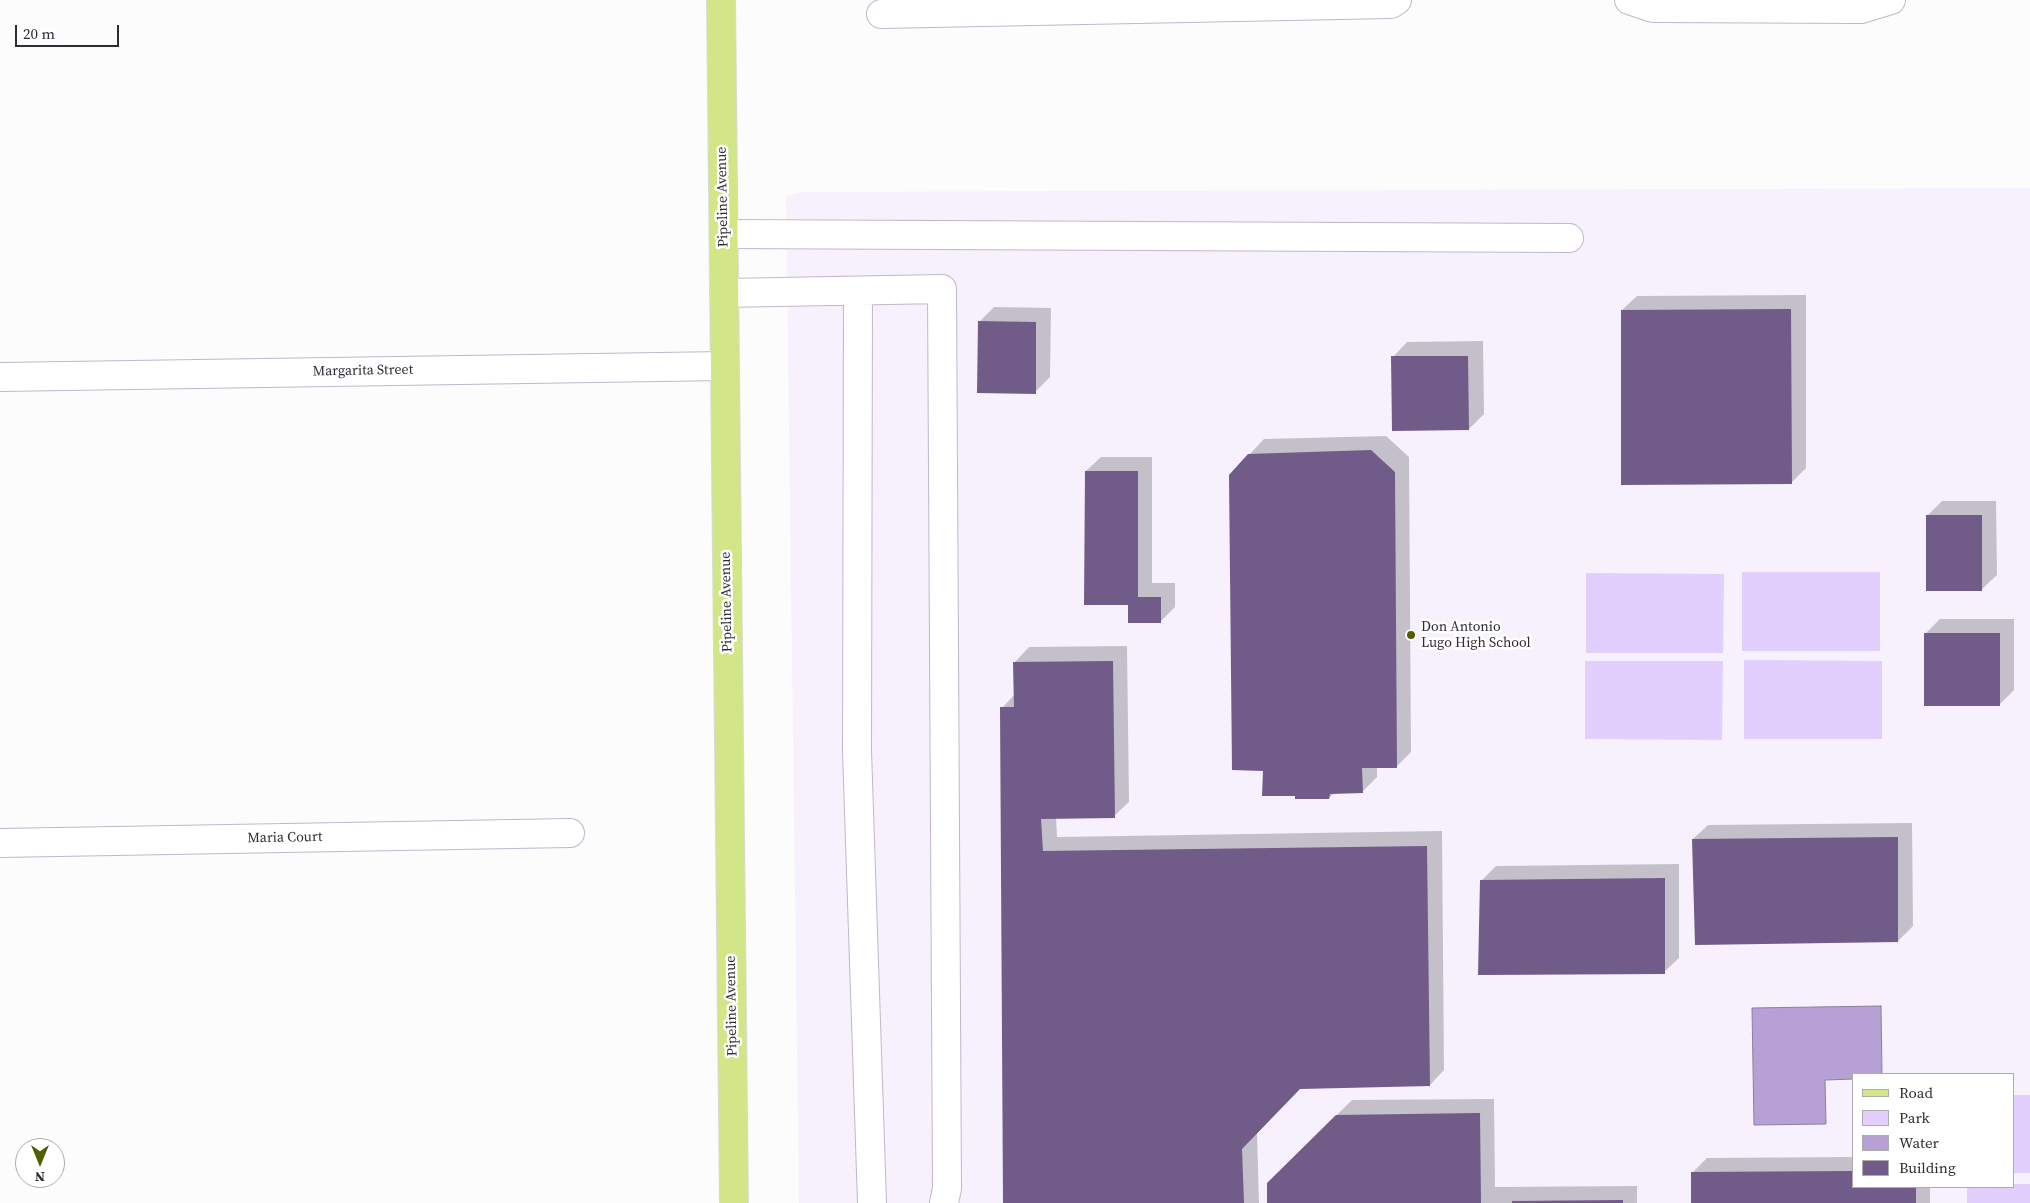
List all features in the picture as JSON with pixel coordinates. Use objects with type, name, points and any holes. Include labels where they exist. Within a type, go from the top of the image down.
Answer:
[{"type":"main road","name":"Pipeline Avenue","points":[[721,0],[734,1203]]},
{"type":"street","points":[[881,14],[1391,4],[1397,0]]},
{"type":"street","points":[[1629,0],[1654,8],[1862,9],[1891,0]]},
{"type":"street","points":[[724,234],[1570,238]]},
{"type":"street","points":[[724,293],[942,289],[948,1179],[944,1203]]},
{"type":"street","points":[[858,291],[857,751],[872,1203]]},
{"type":"street","name":"Margarita Street","points":[[0,377],[725,366]]},
{"type":"street","name":"Maria Court","points":[[0,842],[570,833]]},
{"type":"shaded area","name":"Don Antonio Lugo High School","points":[[2030,188],[2030,1203],[799,1203],[786,196],[803,192]]},
{"type":"green space","points":[[1742,572],[1880,572],[1880,651],[1742,651]]},
{"type":"green space","points":[[1586,573],[1724,574],[1723,653],[1586,653]]},
{"type":"green space","points":[[1744,660],[1882,661],[1882,739],[1744,739]]},
{"type":"green space","points":[[1585,661],[1723,661],[1722,740],[1585,739]]},
{"type":"green space","points":[[2015,1095],[2030,1095],[2030,1173],[2015,1173]]},
{"type":"green space","points":[[2015,1184],[2030,1184],[2030,1203],[1967,1203],[1967,1188],[2015,1188]]},
{"type":"water","points":[[1881,1006],[1882,1073],[1852,1073],[1852,1079],[1825,1080],[1826,1124],[1754,1125],[1752,1008]]},
{"type":"building","points":[[1791,309],[1792,484],[1621,485],[1621,310]]},
{"type":"building","points":[[978,321],[1036,322],[1036,394],[977,393]]},
{"type":"building","points":[[1391,356],[1468,356],[1469,430],[1392,431]]},
{"type":"building","points":[[1371,450],[1395,472],[1397,768],[1362,768],[1363,793],[1330,794],[1329,799],[1295,799],[1295,796],[1262,796],[1263,771],[1232,770],[1229,475],[1248,454]]},
{"type":"building","points":[[1085,471],[1138,471],[1138,597],[1161,597],[1161,623],[1128,623],[1128,605],[1084,605]]},
{"type":"building","points":[[1926,515],[1982,515],[1982,591],[1926,591]]},
{"type":"building","points":[[1924,633],[2000,633],[2000,706],[1924,706]]},
{"type":"building","points":[[1113,661],[1115,818],[1041,819],[1043,851],[1427,846],[1430,1086],[1300,1089],[1242,1149],[1244,1203],[1003,1203],[1000,707],[1014,707],[1013,662]]},
{"type":"building","points":[[1898,837],[1898,942],[1695,945],[1692,839]]},
{"type":"building","points":[[1665,878],[1665,974],[1478,975],[1480,880]]},
{"type":"building","points":[[1480,1113],[1481,1203],[1267,1203],[1267,1183],[1336,1115]]},
{"type":"building","points":[[1852,1171],[1852,1188],[1916,1188],[1916,1203],[1691,1203],[1691,1172]]},
{"type":"building","points":[[1623,1200],[1623,1203],[1512,1203],[1512,1201]]},
{"type":"place","name":"Don Antonio Lugo High School","points":[[1411,635]]}]
